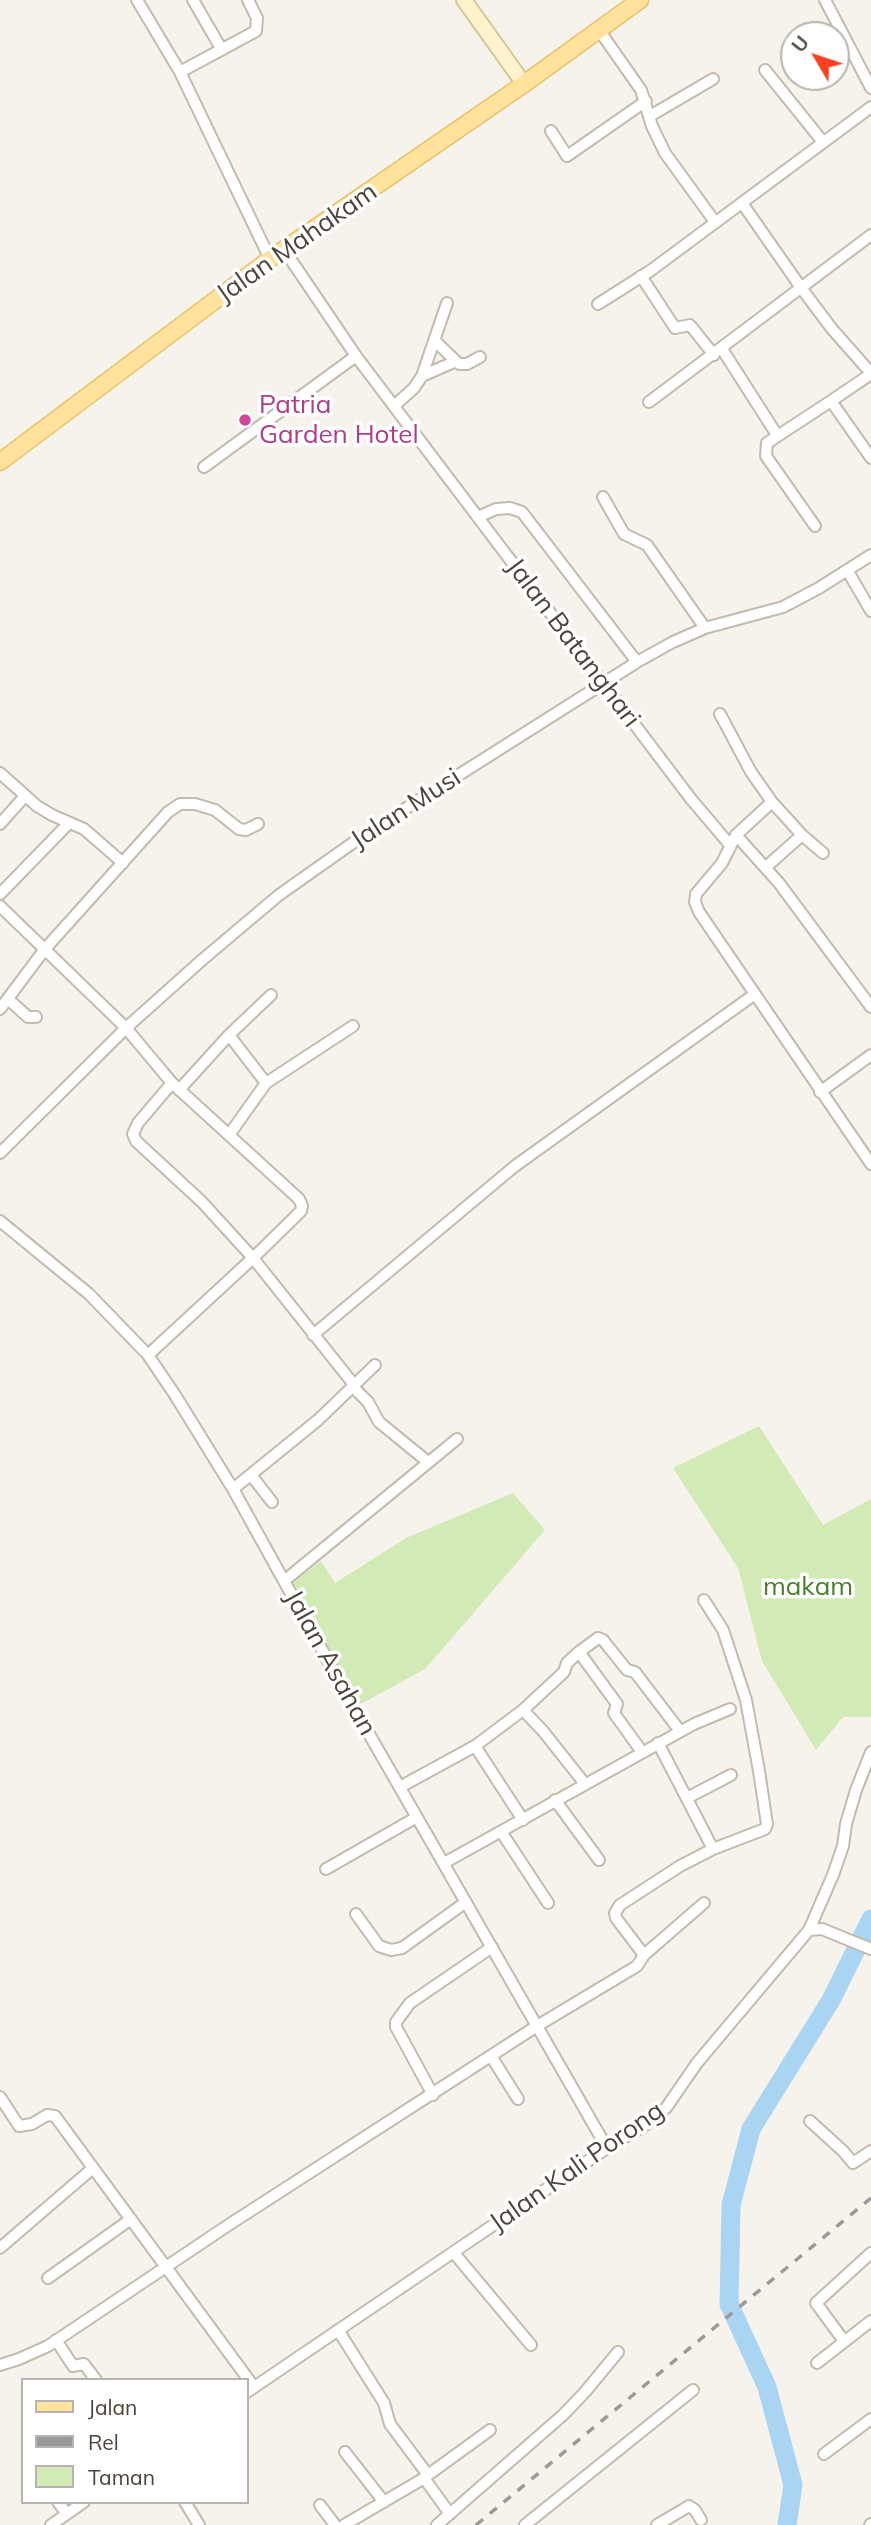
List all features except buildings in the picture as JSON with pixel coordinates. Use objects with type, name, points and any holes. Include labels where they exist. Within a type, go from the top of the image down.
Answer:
[{"type":"main road","name":"Jalan Mahakam","points":[[0,462],[270,259],[524,84],[639,0]]},
{"type":"street","points":[[137,0],[180,72],[270,259]]},
{"type":"street","points":[[193,0],[222,50]]},
{"type":"street","points":[[180,72],[256,31],[257,18],[248,0]]},
{"type":"street","points":[[464,0],[524,84]]},
{"type":"street","points":[[825,0],[871,88]]},
{"type":"street","points":[[599,30],[634,78],[665,153],[715,222]]},
{"type":"street","points":[[765,71],[823,142]]},
{"type":"street","points":[[650,116],[713,79]]},
{"type":"street","points":[[551,131],[567,156],[646,102]]},
{"type":"street","points":[[598,304],[641,276],[871,107]]},
{"type":"street","points":[[742,203],[832,329],[871,373],[767,443],[766,456],[814,526]]},
{"type":"street","points":[[649,402],[871,235]]},
{"type":"street","name":"Jalan Batanghari","points":[[285,251],[356,356],[691,799],[733,840],[766,867],[871,1007]]},
{"type":"street","points":[[641,276],[675,328],[690,324],[718,352],[777,435]]},
{"type":"street","points":[[394,406],[414,388],[422,376],[447,303]]},
{"type":"street","points":[[435,341],[454,362]]},
{"type":"street","points":[[204,467],[356,356]]},
{"type":"street","points":[[422,376],[454,362],[467,364],[480,357]]},
{"type":"street","points":[[831,401],[871,458]]},
{"type":"street","points":[[603,497],[624,534],[648,545],[705,628]]},
{"type":"street","points":[[478,517],[496,509],[510,508],[522,512],[637,662]]},
{"type":"street","name":"Jalan Musi","points":[[0,1153],[126,1028],[290,887],[411,804],[637,662],[688,634],[783,607],[871,555]]},
{"type":"street","points":[[847,570],[871,611]]},
{"type":"street","points":[[720,714],[751,772],[772,802],[802,835],[823,853]]},
{"type":"street","points":[[0,773],[25,796],[52,815],[84,829],[123,863]]},
{"type":"street","points":[[0,824],[25,796]]},
{"type":"street","points":[[772,802],[733,840],[722,863],[696,894],[695,902],[699,912],[871,1164]]},
{"type":"street","points":[[0,1009],[45,948],[168,812],[180,804],[195,804],[209,807],[239,829],[246,830],[258,824]]},
{"type":"street","points":[[0,894],[69,823]]},
{"type":"street","points":[[766,867],[802,835]]},
{"type":"street","points":[[0,906],[126,1028],[176,1086],[299,1199],[302,1206],[301,1211],[253,1258],[148,1355]]},
{"type":"street","points":[[313,1335],[515,1166],[755,994]]},
{"type":"street","points":[[271,995],[138,1123],[133,1134],[136,1141],[202,1202],[253,1258],[368,1402],[379,1422],[428,1462]]},
{"type":"street","points":[[8,999],[29,1017],[36,1017]]},
{"type":"street","points":[[229,1135],[267,1083],[353,1026]]},
{"type":"street","points":[[229,1035],[267,1083]]},
{"type":"street","points":[[820,1092],[871,1055]]},
{"type":"street","name":"Jalan Asahan","points":[[0,1221],[89,1294],[148,1355],[233,1489],[607,2148]]},
{"type":"street","points":[[233,1489],[318,1420],[375,1365]]},
{"type":"street","points":[[284,1581],[457,1439]]},
{"type":"street","points":[[251,1475],[272,1502]]},
{"type":"street","points":[[644,1955],[616,1918],[616,1910],[620,1905],[680,1866],[713,1849],[760,1832],[767,1824],[746,1700],[723,1630],[704,1600]]},
{"type":"street","points":[[400,1787],[475,1746],[523,1710],[564,1672],[567,1663],[598,1638],[603,1640],[627,1670],[635,1672],[680,1731]]},
{"type":"street","points":[[579,1652],[617,1704],[614,1713],[642,1752]]},
{"type":"street","points":[[444,1863],[502,1833],[555,1800],[680,1731],[730,1709]]},
{"type":"street","points":[[523,1710],[585,1784]]},
{"type":"street","points":[[658,1743],[713,1849]]},
{"type":"street","points":[[475,1746],[523,1820]]},
{"type":"street","name":"Jalan Kali Porong","points":[[250,2390],[607,2148],[647,2124],[666,2108],[697,2063],[809,1930],[840,1856],[856,1790],[871,1752]]},
{"type":"street","points":[[687,1798],[731,1775]]},
{"type":"street","points":[[555,1800],[599,1860]]},
{"type":"street","points":[[326,1869],[417,1817]]},
{"type":"street","points":[[502,1833],[548,1902]]},
{"type":"street","points":[[356,1914],[379,1945],[391,1950],[402,1948],[466,1902]]},
{"type":"street","points":[[0,2365],[19,2359],[56,2340],[165,2266],[537,2026],[637,1966],[644,1955],[704,1903]]},
{"type":"street","points":[[809,1930],[822,1929],[871,1949]]},
{"type":"street","points":[[432,2095],[396,2027],[396,2022],[410,2003],[492,1947]]},
{"type":"street","points":[[491,2056],[518,2099]]},
{"type":"street","points":[[0,2097],[19,2126],[32,2124],[47,2115],[55,2116],[165,2266],[242,2378]]},
{"type":"street","points":[[810,2121],[843,2151],[853,2164],[871,2151]]},
{"type":"street","points":[[0,2248],[93,2168]]},
{"type":"street","points":[[48,2278],[131,2219]]},
{"type":"street","points":[[454,2253],[531,2346]]},
{"type":"street","points":[[844,2342],[816,2303],[871,2253]]},
{"type":"street","points":[[817,2363],[871,2321]]},
{"type":"street","points":[[338,2330],[384,2403],[390,2424],[450,2514]]},
{"type":"street","points":[[56,2340],[73,2366],[84,2364],[94,2378]]},
{"type":"street","points":[[436,2525],[563,2415],[618,2352]]},
{"type":"street","points":[[526,2525],[538,2521],[620,2448],[693,2390]]},
{"type":"street","points":[[824,2454],[871,2419]]},
{"type":"street","points":[[344,2525],[426,2477],[490,2430]]},
{"type":"street","points":[[345,2452],[384,2502]]},
{"type":"street","points":[[60,2504],[67,2514]]},
{"type":"street","points":[[51,2525],[81,2504]]},
{"type":"street","points":[[186,2504],[199,2525]]},
{"type":"street","points":[[320,2505],[335,2525]]},
{"type":"street","points":[[657,2525],[689,2506],[695,2510],[701,2521]]},
{"type":"green space","name":"makam","points":[[759,1426],[823,1525],[871,1499],[871,1717],[843,1717],[816,1750],[762,1661],[738,1568],[673,1468]]},
{"type":"green space","points":[[513,1493],[545,1530],[425,1669],[361,1704],[292,1583],[321,1561],[335,1583],[406,1538]]},
{"type":"waterway","points":[[787,2525],[793,2485],[767,2387],[729,2304],[731,2205],[751,2129],[831,2000],[871,1919]]},
{"type":"railway","points":[[476,2525],[871,2198]]},
{"type":"place","name":"Patria Garden Hotel","points":[[245,420]]}]
